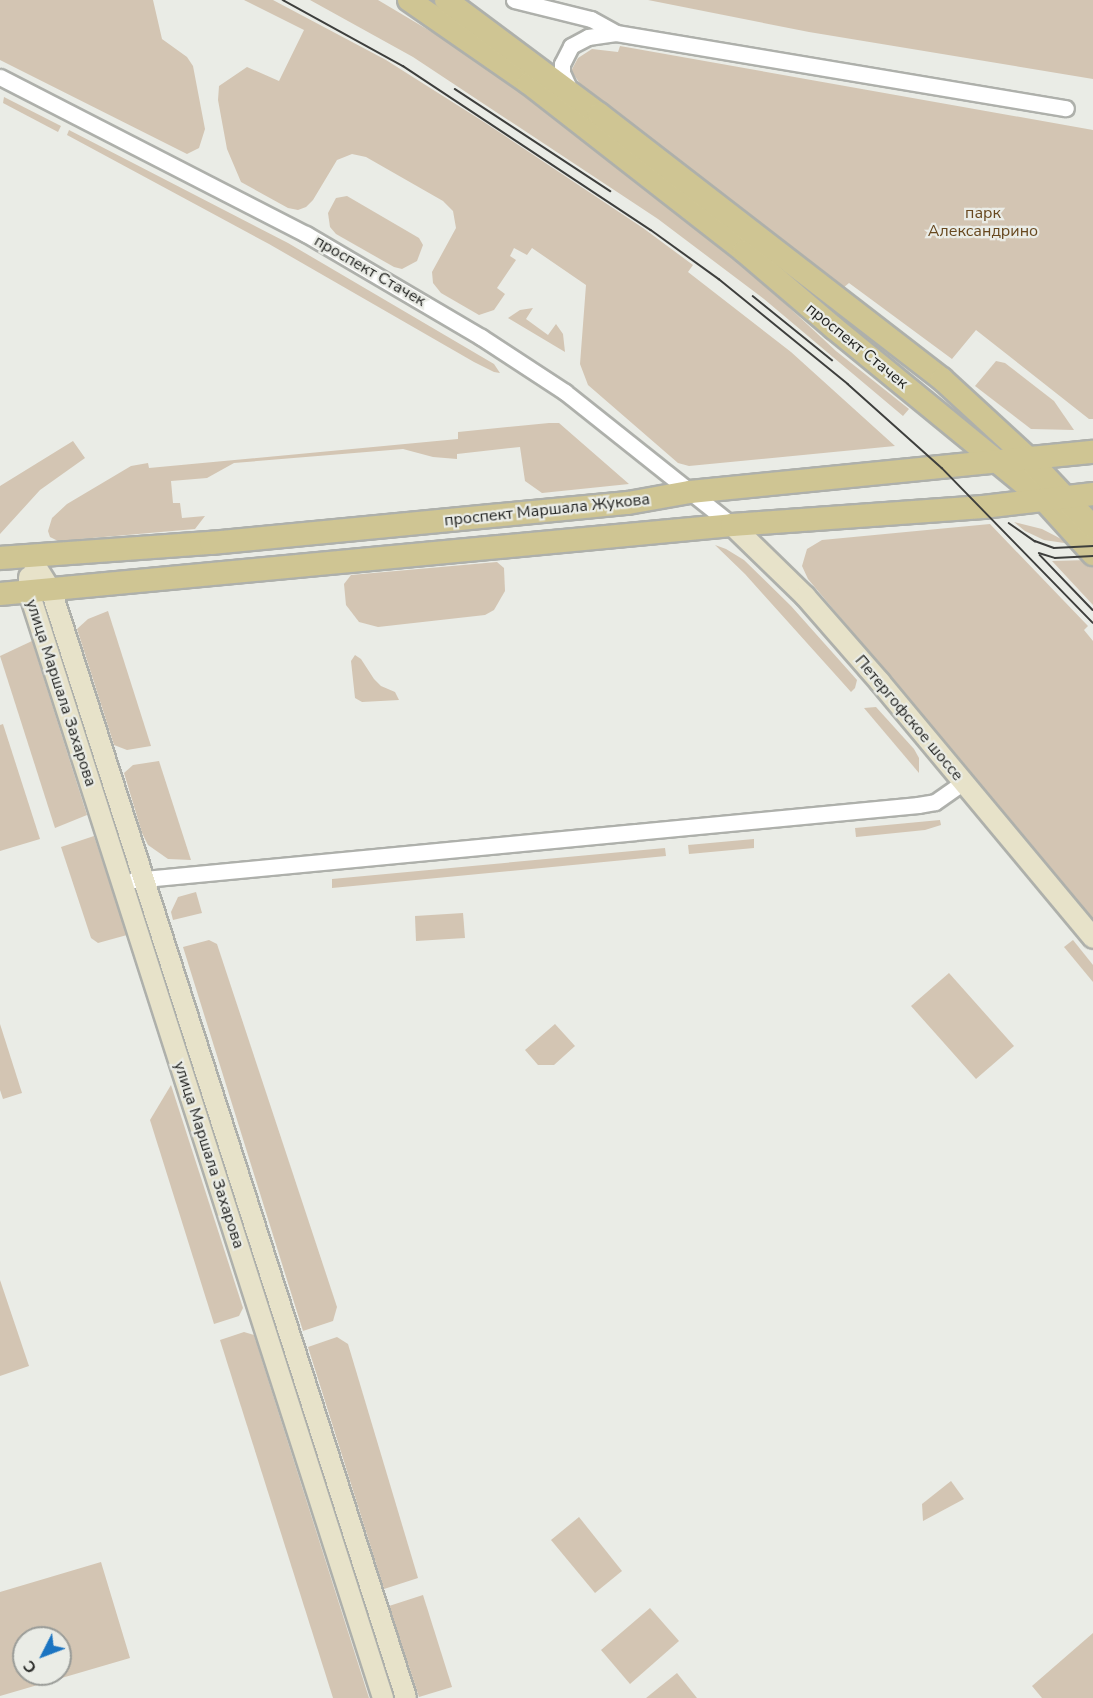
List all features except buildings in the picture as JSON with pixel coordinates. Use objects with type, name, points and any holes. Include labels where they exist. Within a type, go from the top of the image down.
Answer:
[{"type":"main road","name":"проспект Стачек","points":[[409,0],[529,83],[744,251],[1044,500]]},
{"type":"main road","name":"проспект Стачек","points":[[446,0],[934,372],[1067,497]]},
{"type":"main road","name":"проспект Маршала Жукова","points":[[0,558],[211,543],[617,504],[690,492],[1093,452]]},
{"type":"main road","name":"проспект Маршала Жукова","points":[[0,594],[732,525],[983,507],[1093,494]]},
{"type":"main road","points":[[1067,497],[1093,527]]},
{"type":"main road","points":[[1044,500],[1093,554]]},
{"type":"street","points":[[514,0],[591,19],[616,33],[1066,108]]},
{"type":"street","points":[[572,94],[562,73],[564,56],[579,40],[616,33]]},
{"type":"street","name":"проспект Стачек","points":[[0,77],[306,234],[430,306],[565,392],[712,509]]},
{"type":"street","name":"Петергофское шоссе","points":[[712,509],[732,525],[805,596],[964,782],[1093,938]]},
{"type":"street","name":"улица Маршала Захарова","points":[[30,557],[122,881],[383,1698]]},
{"type":"street","name":"улица Маршала Захарова","points":[[40,591],[143,879],[406,1698]]},
{"type":"street","points":[[122,881],[918,805],[935,802],[964,782]]},
{"type":"green space","points":[[0,0],[153,0],[162,39],[187,57],[193,66],[205,129],[199,148],[187,154],[0,60]]},
{"type":"green space","points":[[244,0],[273,0],[386,60],[643,228],[693,265],[688,272],[791,352],[895,446],[689,466],[678,463],[588,385],[580,364],[586,285],[532,248],[527,255],[514,248],[510,256],[516,260],[497,288],[505,294],[494,310],[479,315],[441,293],[433,283],[432,272],[456,228],[453,211],[443,201],[366,157],[352,154],[337,160],[313,200],[306,207],[298,210],[288,208],[241,182],[227,149],[218,100],[219,86],[247,67],[279,81],[304,30]]},
{"type":"green space","points":[[310,0],[378,0],[457,47],[553,116],[739,261],[836,351],[909,409],[903,416],[764,299],[658,219],[413,57]]},
{"type":"green space","points":[[648,0],[1093,0],[1093,79],[809,32]]},
{"type":"green space","name":"парк Александрино","points":[[620,46],[1093,130],[1093,419],[1089,419],[976,330],[952,359],[849,283],[843,288],[832,280],[584,89],[571,71],[578,58],[592,49],[618,52]]},
{"type":"green space","points":[[4,97],[61,126],[58,132],[3,103]]},
{"type":"green space","points":[[69,130],[288,243],[494,364],[500,373],[474,362],[269,244],[67,135]]},
{"type":"green space","points":[[347,196],[419,238],[423,245],[417,261],[402,269],[394,267],[336,234],[330,227],[328,213],[336,198]]},
{"type":"green space","points":[[533,308],[526,319],[548,335],[556,324],[563,334],[565,352],[508,318],[520,310]]},
{"type":"green space","points":[[996,361],[1005,363],[1054,401],[1074,430],[1031,429],[975,386]]},
{"type":"green space","points":[[559,423],[629,484],[542,493],[525,481],[520,447],[457,454],[457,459],[433,457],[403,449],[234,463],[207,478],[171,481],[173,503],[180,503],[182,518],[205,516],[195,529],[58,541],[50,537],[48,531],[52,518],[67,504],[131,466],[148,463],[149,468],[458,439],[458,432]]},
{"type":"green space","points":[[73,441],[85,458],[40,490],[0,534],[0,486]]},
{"type":"green space","points":[[1014,522],[1042,529],[1071,544],[1044,540],[1025,531]]},
{"type":"green space","points":[[990,524],[1088,626],[1084,630],[1093,641],[1093,920],[808,579],[802,566],[807,549],[822,540]]},
{"type":"green space","points":[[715,545],[744,560],[791,606],[857,680],[851,692],[745,574]]},
{"type":"green space","points":[[1088,560],[1093,565],[1093,605],[1052,561]]},
{"type":"green space","points":[[497,562],[504,568],[505,591],[494,610],[485,615],[378,627],[359,622],[346,605],[344,584],[351,575]]},
{"type":"green space","points":[[108,611],[151,746],[127,750],[114,745],[77,629],[88,619]]},
{"type":"green space","points":[[32,641],[87,815],[55,828],[0,656]]},
{"type":"green space","points":[[355,655],[361,659],[374,679],[381,686],[395,692],[399,700],[362,702],[355,698],[351,661]]},
{"type":"green space","points":[[876,707],[914,749],[919,758],[919,773],[864,708]]},
{"type":"green space","points":[[3,724],[40,839],[0,851],[0,725]]},
{"type":"green space","points":[[159,761],[191,860],[168,859],[148,845],[142,833],[124,773],[133,765]]},
{"type":"green space","points":[[940,820],[941,825],[925,830],[856,837],[855,828]]},
{"type":"green space","points":[[94,836],[127,935],[98,943],[91,938],[61,847]]},
{"type":"green space","points":[[754,839],[754,848],[689,854],[688,845]]},
{"type":"green space","points":[[665,848],[666,856],[332,888],[332,879]]},
{"type":"green space","points":[[196,892],[202,913],[173,920],[171,912],[178,897]]},
{"type":"green space","points":[[463,913],[465,938],[416,941],[415,916]]},
{"type":"green space","points":[[209,940],[217,944],[337,1307],[333,1321],[303,1331],[183,947]]},
{"type":"green space","points":[[1073,940],[1093,965],[1093,982],[1064,947]]},
{"type":"green space","points":[[949,973],[1014,1046],[976,1079],[911,1006]]},
{"type":"green space","points":[[0,1024],[22,1093],[3,1099],[0,1090]]},
{"type":"green space","points":[[555,1024],[575,1046],[554,1065],[538,1065],[525,1050]]},
{"type":"green space","points":[[171,1085],[243,1308],[239,1316],[214,1324],[150,1120]]},
{"type":"green space","points":[[0,1280],[29,1366],[0,1376]]},
{"type":"green space","points":[[244,1332],[254,1335],[369,1698],[333,1698],[220,1340]]},
{"type":"green space","points":[[337,1337],[348,1344],[418,1578],[384,1589],[308,1347]]},
{"type":"green space","points":[[951,1481],[964,1499],[923,1521],[922,1504]]},
{"type":"green space","points":[[579,1517],[622,1571],[595,1593],[551,1540]]},
{"type":"green space","points":[[101,1562],[130,1658],[72,1675],[72,1626],[12,1626],[12,1686],[34,1686],[0,1696],[0,1592]]},
{"type":"green space","points":[[423,1595],[452,1687],[419,1697],[389,1606]]},
{"type":"green space","points":[[650,1608],[679,1641],[630,1684],[601,1650]]},
{"type":"green space","points":[[1093,1633],[1093,1698],[1042,1698],[1032,1686]]},
{"type":"green space","points":[[677,1673],[697,1698],[646,1698]]},
{"type":"tram line","points":[[283,0],[403,66],[651,230],[719,279],[848,384],[942,468],[1093,623]]},
{"type":"tram line","points":[[455,89],[610,191]]},
{"type":"tram line","points":[[753,296],[832,360]]},
{"type":"tram line","points":[[1009,523],[1035,541],[1054,548],[1093,546]]},
{"type":"tram line","points":[[1039,553],[1055,558],[1093,556]]},
{"type":"tram line","points":[[1040,555],[1093,610]]}]
